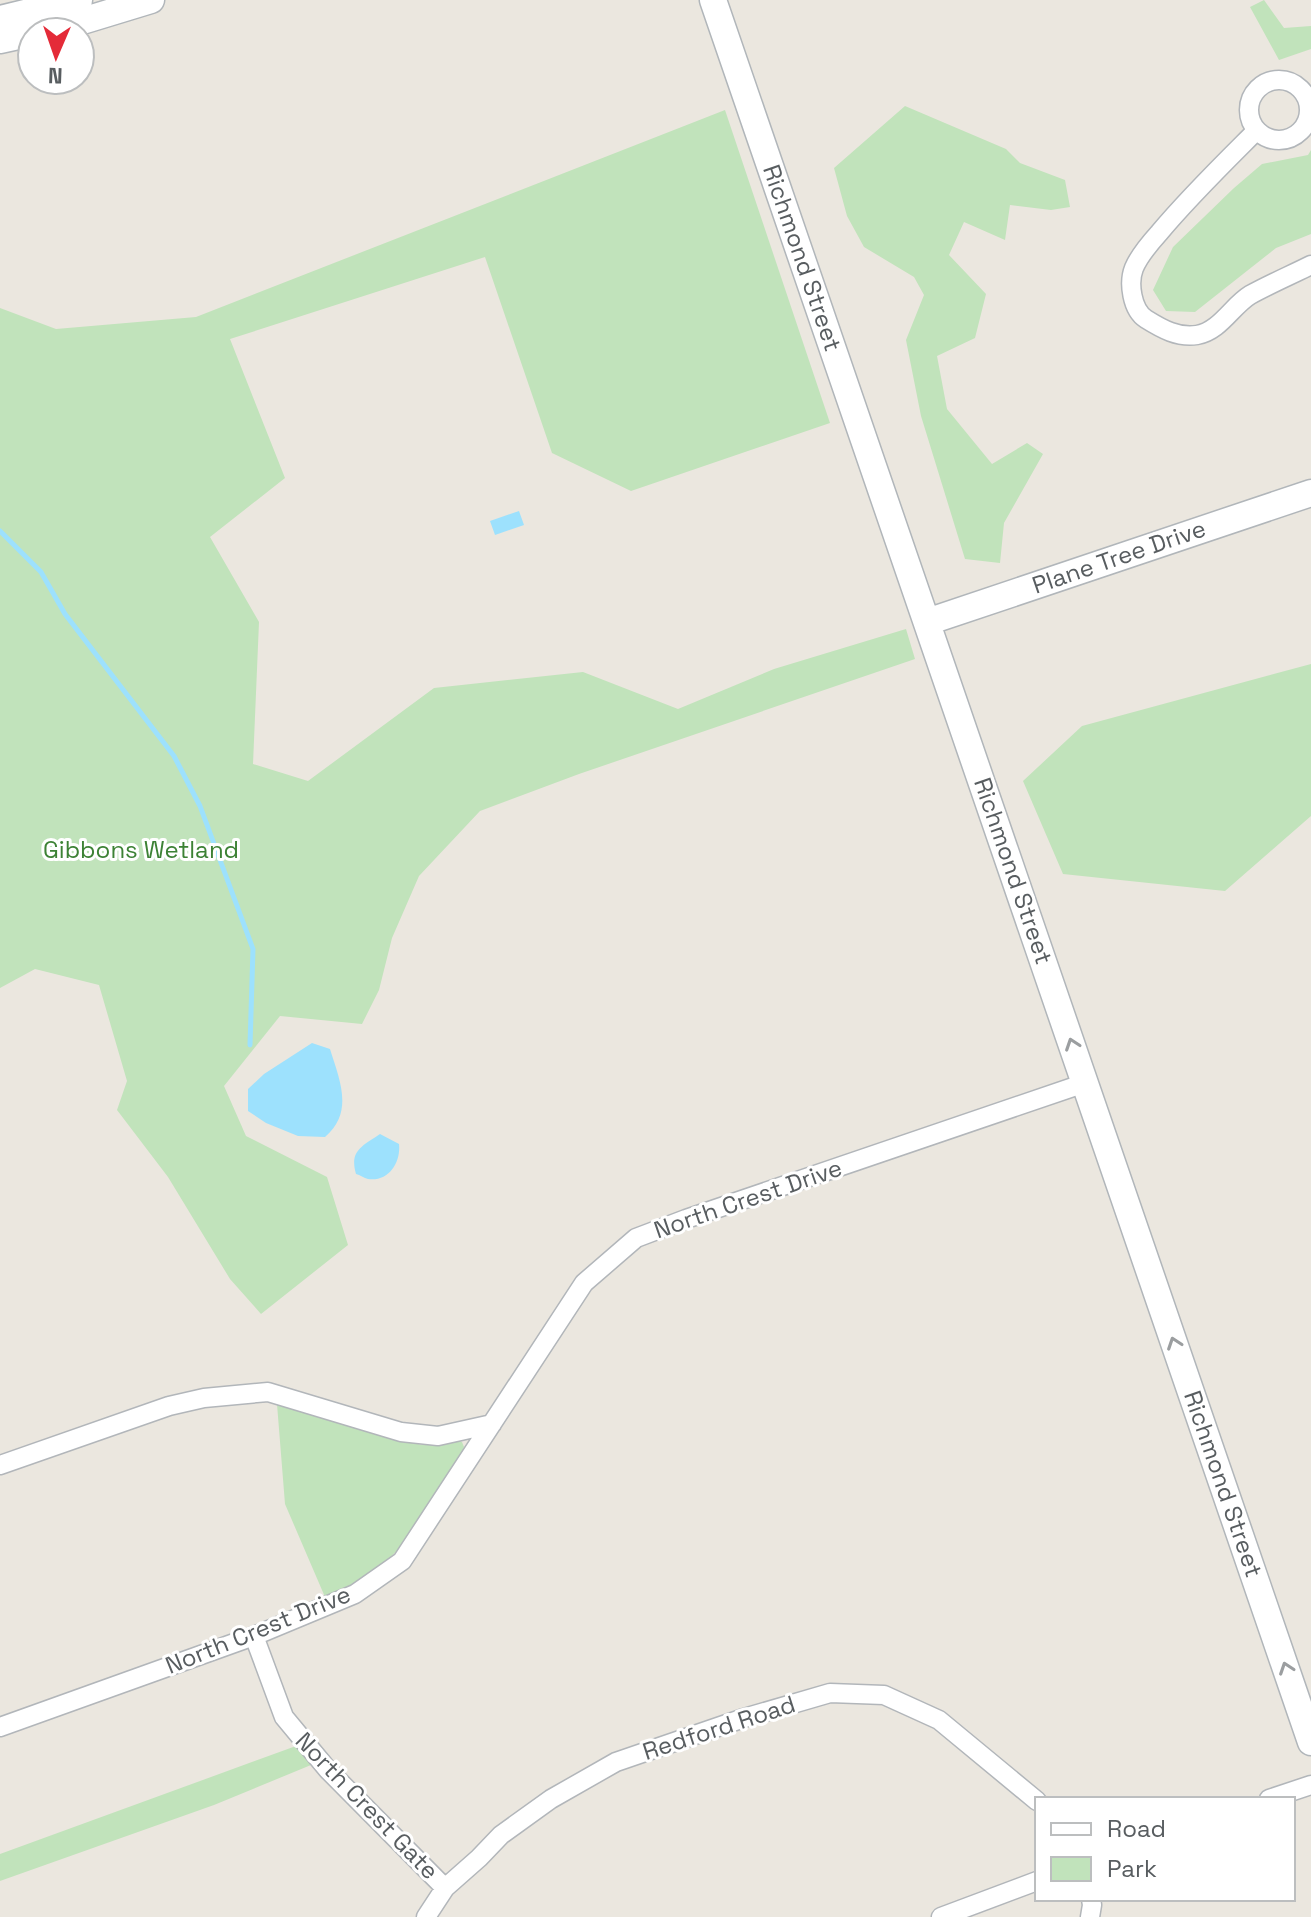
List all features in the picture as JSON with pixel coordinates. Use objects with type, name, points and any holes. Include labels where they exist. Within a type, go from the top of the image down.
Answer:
[{"type":"main road","points":[[0,19],[79,0]]},
{"type":"main road","points":[[96,17],[151,0]]},
{"type":"main road","name":"Richmond Street","points":[[713,0],[1311,1742]]},
{"type":"main road","name":"Plane Tree Drive","points":[[927,622],[1311,493]]},
{"type":"street","points":[[1256,131],[1175,213],[1149,245],[1133,269],[1135,304],[1142,316],[1172,333],[1199,335],[1214,327],[1247,296],[1311,265]]},
{"type":"street","name":"North Crest Drive","points":[[0,1727],[254,1636],[355,1594],[402,1561],[584,1283],[636,1238],[1085,1083]]},
{"type":"street","points":[[0,1465],[169,1406],[204,1398],[268,1392],[401,1432],[438,1436],[492,1424]]},
{"type":"street","name":"North Crest Gate","points":[[254,1636],[284,1717],[328,1770],[445,1888]]},
{"type":"street","name":"Redford Road","points":[[426,1917],[445,1888],[501,1835],[551,1799],[616,1762],[744,1718],[830,1693],[884,1695],[939,1720],[1035,1799]]},
{"type":"street","points":[[1275,1797],[1311,1785]]},
{"type":"street","points":[[941,1917],[1035,1882]]},
{"type":"green space","points":[[1264,0],[1284,28],[1311,26],[1311,49],[1279,60],[1250,7]]},
{"type":"green space","points":[[905,106],[1006,149],[1020,163],[1065,180],[1070,207],[1051,210],[1010,205],[1005,240],[964,222],[949,255],[986,294],[975,338],[937,356],[947,409],[992,464],[1027,443],[1043,454],[1004,523],[1000,563],[965,559],[921,416],[906,340],[924,295],[914,277],[864,247],[847,216],[834,168]]},
{"type":"green space","name":"Gibbons Wetland","points":[[725,110],[830,423],[631,491],[552,453],[485,257],[230,339],[285,478],[210,537],[259,622],[253,764],[308,781],[434,688],[583,672],[678,709],[774,669],[906,629],[915,659],[480,811],[419,876],[392,938],[379,990],[362,1024],[280,1016],[224,1086],[246,1136],[327,1177],[348,1245],[261,1314],[230,1279],[168,1177],[117,1110],[127,1081],[99,985],[35,969],[0,988],[0,308],[56,329],[196,317]]},
{"type":"green space","points":[[1311,150],[1311,234],[1276,248],[1195,312],[1166,311],[1153,290],[1173,247],[1262,164],[1308,155]]},
{"type":"green space","points":[[1311,664],[1311,816],[1225,891],[1063,874],[1023,781],[1082,726]]},
{"type":"green space","points":[[277,1404],[402,1441],[423,1445],[456,1440],[462,1442],[464,1447],[431,1505],[397,1550],[364,1578],[325,1597],[285,1504]]},
{"type":"green space","points":[[296,1746],[311,1765],[214,1805],[0,1881],[0,1854]]},
{"type":"water","points":[[519,511],[524,525],[495,535],[490,521]]},
{"type":"water","points":[[312,1043],[330,1049],[342,1096],[339,1117],[325,1137],[298,1136],[266,1123],[248,1111],[248,1089],[264,1074]]},
{"type":"water","points":[[380,1134],[399,1144],[396,1164],[388,1174],[375,1179],[356,1174],[356,1154]]},
{"type":"waterway","points":[[0,531],[41,572],[65,614],[174,756],[200,806],[253,949],[250,1045]]}]
